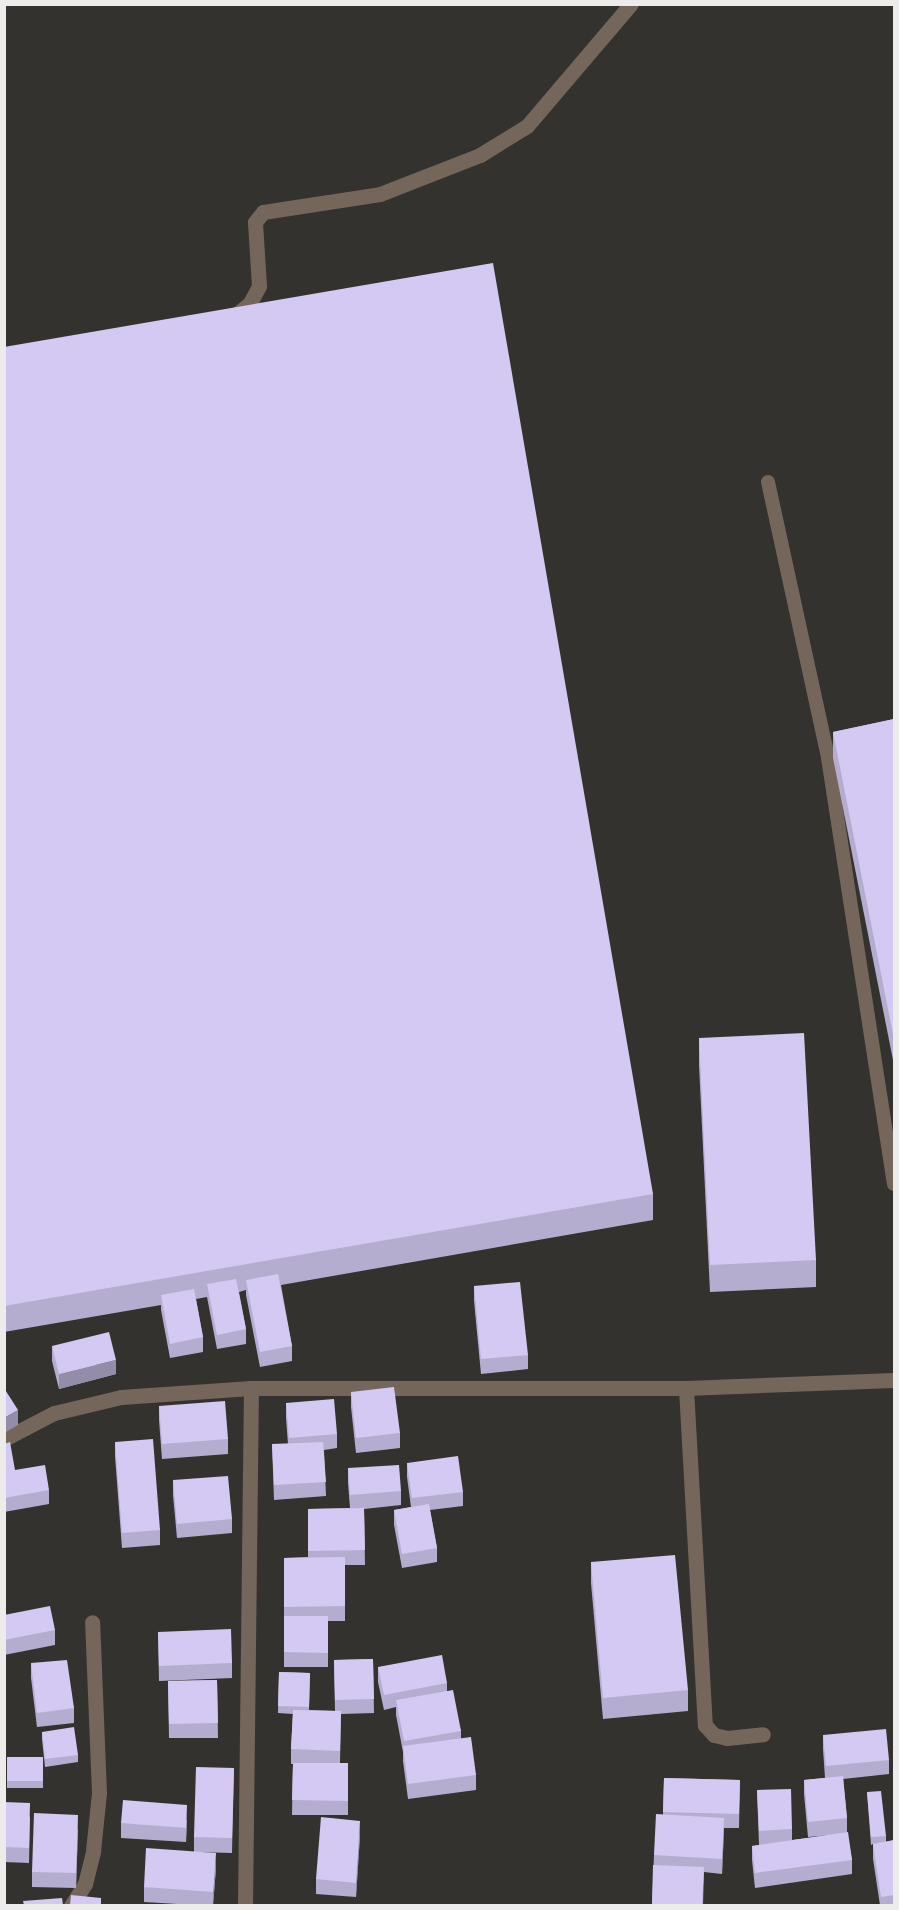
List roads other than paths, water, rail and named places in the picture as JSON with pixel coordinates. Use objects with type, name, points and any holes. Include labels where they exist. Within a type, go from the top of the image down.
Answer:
[{"type":"street","points":[[215,322],[236,316],[259,286],[255,222],[262,212],[380,194],[480,155],[527,126],[631,4]]},
{"type":"street","points":[[4,1439],[54,1413],[121,1397],[251,1388],[686,1388],[894,1380]]},
{"type":"street","points":[[245,1905],[251,1388]]},
{"type":"street","points":[[686,1388],[705,1725],[714,1735],[727,1738],[763,1734]]},
{"type":"street","points":[[71,1905],[85,1884],[93,1851],[99,1793],[92,1622]]},
{"type":"lane","points":[[768,482],[828,759],[894,1184]]}]
